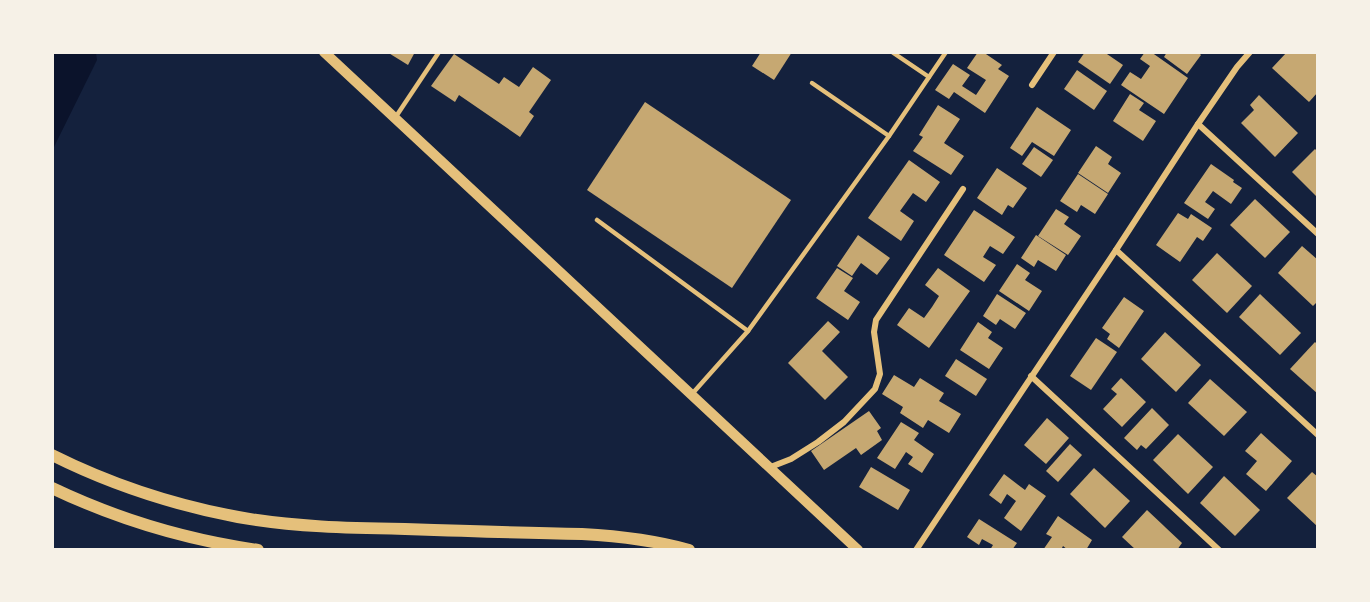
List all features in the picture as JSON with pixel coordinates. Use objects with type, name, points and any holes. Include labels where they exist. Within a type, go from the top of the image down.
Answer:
[{"type":"main road","points":[[52,455],[111,481],[157,497],[198,508],[285,524],[592,534],[640,539],[689,549]]},
{"type":"main road","points":[[52,488],[93,506],[167,530],[205,540],[258,549]]},
{"type":"street","points":[[324,52],[768,468],[858,549]]},
{"type":"street","points":[[1032,85],[1053,52]]},
{"type":"street","points":[[916,549],[1198,124],[1250,52]]},
{"type":"street","points":[[1198,124],[1317,234]]},
{"type":"street","points":[[768,468],[791,459],[818,442],[844,422],[875,389],[880,374],[874,332],[876,320],[963,189]]},
{"type":"street","points":[[1116,250],[1317,435]]},
{"type":"street","points":[[1031,376],[1219,549]]},
{"type":"lane","points":[[394,119],[439,52]]},
{"type":"lane","points":[[892,52],[929,77]]},
{"type":"lane","points":[[691,395],[748,331],[889,136],[946,52]]},
{"type":"lane","points":[[812,83],[889,136]]},
{"type":"lane","points":[[597,220],[748,331]]},
{"type":"water","points":[[53,52],[96,53],[97,60],[53,149]]},
{"type":"building","points":[[387,52],[415,52],[408,65]]},
{"type":"building","points":[[761,52],[792,52],[774,80],[752,66]]},
{"type":"building","points":[[978,52],[983,52],[1002,65],[998,69],[1009,76],[985,113],[954,92],[949,99],[935,90],[953,64],[970,75],[962,86],[976,95],[986,80],[967,68]]},
{"type":"building","points":[[1085,52],[1104,52],[1123,65],[1110,84],[1078,62]]},
{"type":"building","points":[[1145,52],[1151,52],[1188,78],[1164,114],[1121,85],[1130,72],[1141,79],[1150,66],[1140,59]]},
{"type":"building","points":[[1167,52],[1198,52],[1201,55],[1187,74],[1164,57]]},
{"type":"building","points":[[1287,52],[1315,52],[1318,55],[1318,92],[1309,102],[1272,68]]},
{"type":"building","points":[[454,54],[499,84],[504,77],[519,87],[533,67],[551,80],[529,112],[534,116],[520,137],[459,95],[455,102],[431,86]]},
{"type":"building","points":[[1077,70],[1107,91],[1094,110],[1064,89]]},
{"type":"building","points":[[1130,94],[1144,103],[1139,110],[1156,121],[1143,141],[1113,121]]},
{"type":"building","points":[[1259,95],[1298,133],[1275,157],[1241,123],[1254,110],[1250,105]]},
{"type":"building","points":[[645,102],[791,200],[732,288],[587,190]]},
{"type":"building","points":[[938,105],[960,119],[944,143],[964,156],[951,175],[913,151],[923,137],[919,135]]},
{"type":"building","points":[[1037,107],[1071,130],[1054,156],[1032,142],[1022,156],[1010,148]]},
{"type":"building","points":[[1096,146],[1112,157],[1108,164],[1121,173],[1108,193],[1078,173]]},
{"type":"building","points":[[1034,147],[1053,160],[1041,177],[1022,164]]},
{"type":"building","points":[[1315,149],[1318,152],[1318,198],[1292,172]]},
{"type":"building","points":[[909,160],[940,182],[926,202],[913,193],[900,211],[914,221],[901,241],[868,218]]},
{"type":"building","points":[[1211,164],[1242,188],[1231,204],[1213,191],[1205,202],[1215,209],[1208,219],[1184,203]]},
{"type":"building","points":[[997,168],[1027,188],[1013,208],[1008,205],[1002,215],[977,198]]},
{"type":"building","points":[[1078,174],[1108,194],[1095,214],[1081,205],[1077,212],[1060,201]]},
{"type":"building","points":[[1255,199],[1290,232],[1265,258],[1230,225]]},
{"type":"building","points":[[1056,209],[1069,217],[1064,224],[1081,236],[1068,255],[1038,236]]},
{"type":"building","points":[[974,210],[1015,237],[1003,254],[990,246],[983,257],[996,265],[984,282],[944,255]]},
{"type":"building","points":[[1178,213],[1188,219],[1191,214],[1212,228],[1203,241],[1197,237],[1180,262],[1156,245]]},
{"type":"building","points":[[858,235],[890,258],[877,275],[861,263],[852,276],[837,266]]},
{"type":"building","points":[[1036,235],[1066,255],[1056,271],[1038,260],[1034,267],[1021,258]]},
{"type":"building","points":[[1302,246],[1318,260],[1318,301],[1313,306],[1278,273]]},
{"type":"building","points":[[1217,253],[1252,286],[1227,313],[1192,280]]},
{"type":"building","points":[[1017,264],[1030,273],[1025,280],[1042,291],[1029,311],[999,291]]},
{"type":"building","points":[[837,268],[853,278],[844,291],[860,302],[848,320],[816,298]]},
{"type":"building","points":[[938,268],[970,291],[929,348],[897,325],[909,308],[924,318],[932,307],[939,296],[925,285]]},
{"type":"building","points":[[997,294],[1026,313],[1015,329],[1000,319],[996,325],[983,316]]},
{"type":"building","points":[[1260,294],[1301,333],[1280,355],[1239,317]]},
{"type":"building","points":[[1124,297],[1144,311],[1119,348],[1107,339],[1110,334],[1102,328]]},
{"type":"building","points":[[828,321],[840,332],[822,351],[848,377],[825,400],[788,363]]},
{"type":"building","points":[[978,322],[992,332],[988,338],[1003,348],[989,369],[960,350]]},
{"type":"building","points":[[1165,332],[1201,365],[1176,392],[1141,359]]},
{"type":"building","points":[[1096,338],[1117,352],[1091,390],[1070,376]]},
{"type":"building","points":[[1315,342],[1318,345],[1318,394],[1290,369]]},
{"type":"building","points":[[956,359],[987,379],[976,396],[945,376]]},
{"type":"building","points":[[894,375],[914,387],[920,378],[944,393],[939,401],[961,414],[949,433],[928,420],[923,428],[900,413],[903,407],[882,394]]},
{"type":"building","points":[[1121,378],[1146,402],[1122,427],[1103,409],[1117,394],[1111,389]]},
{"type":"building","points":[[1210,379],[1247,412],[1224,436],[1188,403]]},
{"type":"building","points":[[1152,408],[1169,425],[1146,449],[1141,445],[1137,450],[1124,438]]},
{"type":"building","points":[[869,411],[881,428],[877,431],[882,440],[861,455],[856,448],[824,470],[811,451]]},
{"type":"building","points":[[1047,418],[1069,438],[1046,464],[1024,445]]},
{"type":"building","points":[[901,422],[919,433],[914,440],[934,454],[922,473],[908,464],[913,457],[906,452],[895,469],[877,458]]},
{"type":"building","points":[[1261,433],[1292,461],[1266,491],[1246,474],[1257,461],[1245,451]]},
{"type":"building","points":[[1178,434],[1213,467],[1188,494],[1153,460]]},
{"type":"building","points":[[1070,444],[1082,455],[1058,482],[1046,471]]},
{"type":"building","points":[[871,467],[910,490],[898,510],[859,487]]},
{"type":"building","points":[[1094,468],[1130,501],[1105,528],[1070,494]]},
{"type":"building","points":[[1312,472],[1318,477],[1318,527],[1287,498]]},
{"type":"building","points":[[1004,474],[1025,490],[1029,484],[1046,496],[1021,531],[1004,518],[1016,501],[1007,494],[1001,504],[989,495]]},
{"type":"building","points":[[1224,476],[1260,510],[1235,536],[1200,503]]},
{"type":"building","points":[[1147,510],[1182,543],[1177,550],[1136,550],[1122,537]]},
{"type":"building","points":[[1058,516],[1092,540],[1086,550],[1068,550],[1063,546],[1061,550],[1043,550],[1052,537],[1046,534]]},
{"type":"building","points":[[979,519],[1017,543],[1012,550],[990,550],[993,545],[982,539],[979,545],[967,537]]}]
